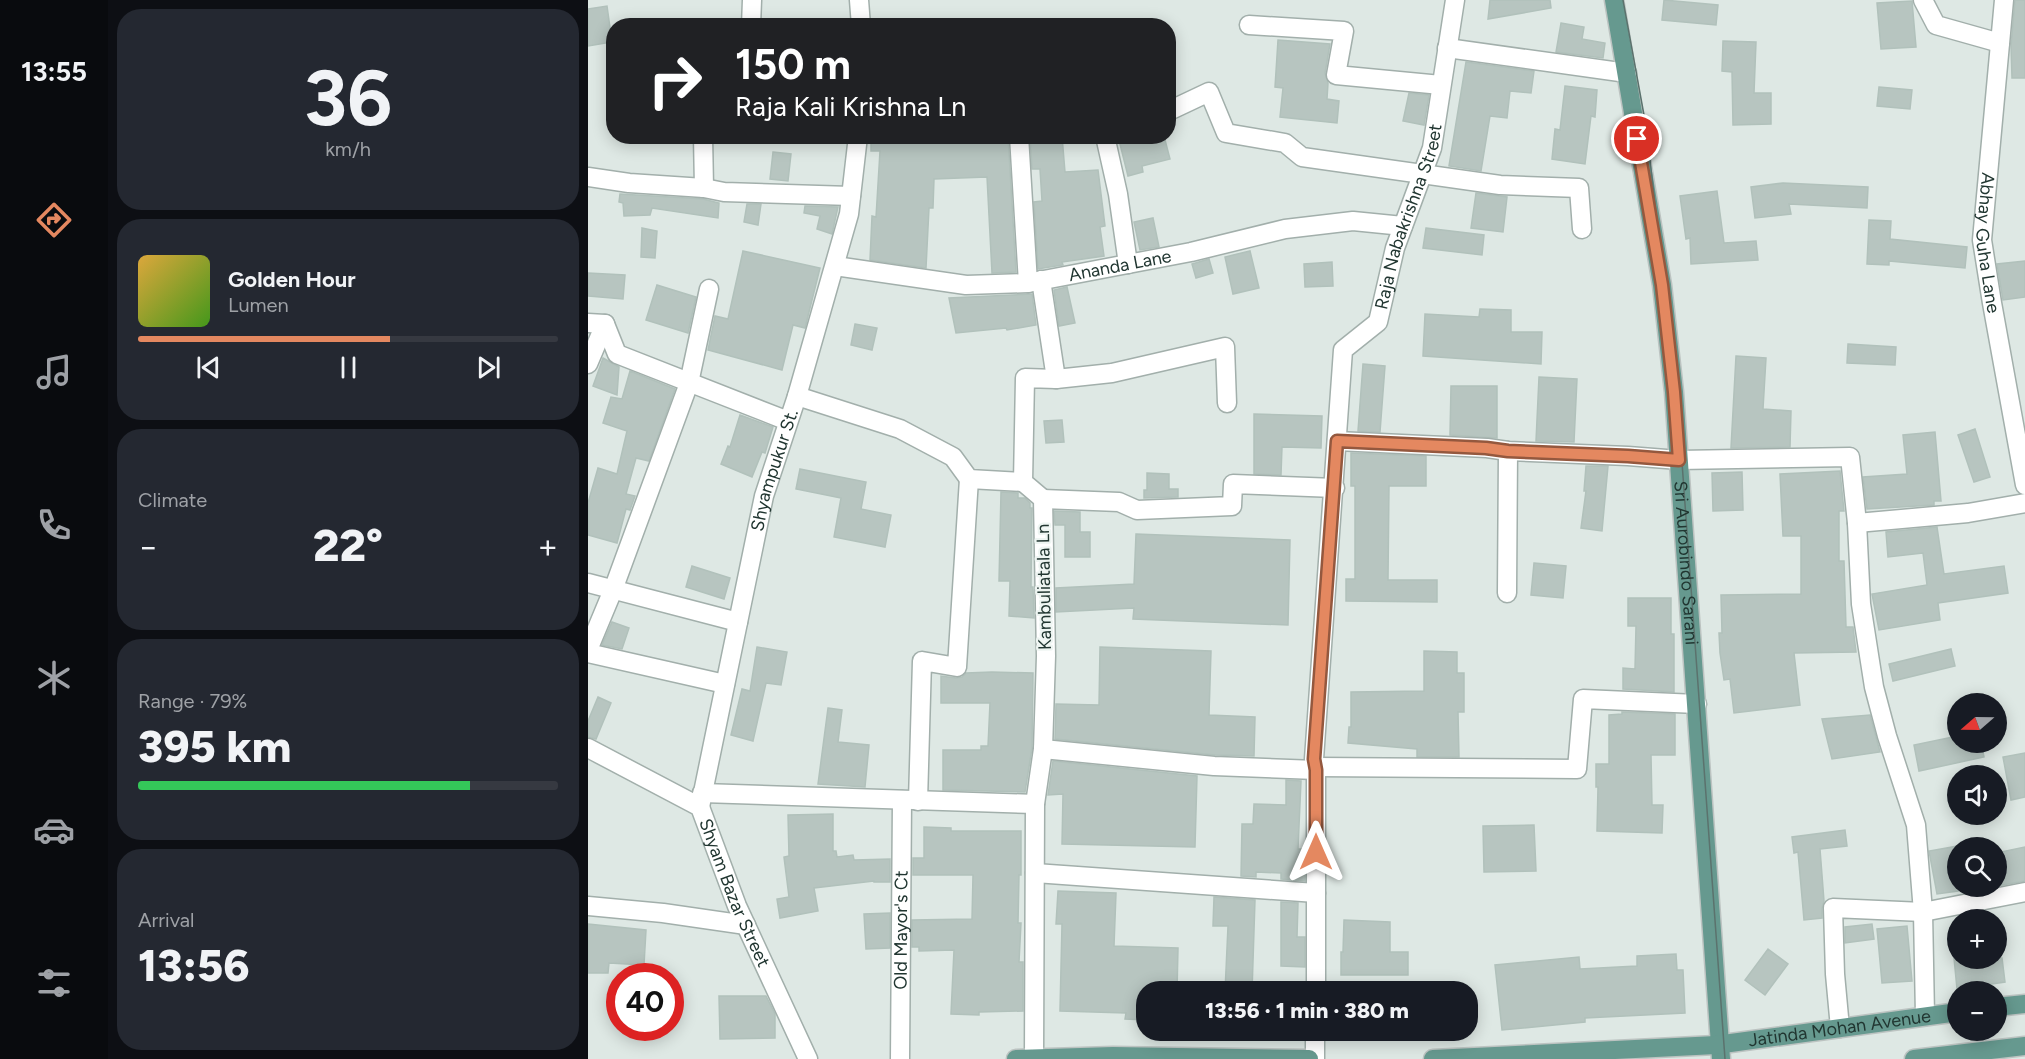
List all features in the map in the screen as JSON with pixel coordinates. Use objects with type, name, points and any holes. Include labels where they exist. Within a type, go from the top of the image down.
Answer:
[{"type":"main road","name":"Sri Aurobindo Sarani","points":[[1614,0],[1662,285],[1674,392],[1721,1051]]},
{"type":"main road","points":[[2007,1006],[2025,1004]]},
{"type":"main road","name":"Jatinda Mohan Avenue","points":[[1433,1059],[1721,1051],[1840,1028],[1947,1013]]},
{"type":"main road","points":[[1914,1059],[1989,1055],[2025,1046]]},
{"type":"main road","points":[[1016,1059],[1113,1056],[1309,1059]]},
{"type":"street","points":[[751,18],[752,0]]},
{"type":"street","points":[[859,0],[860,18]]},
{"type":"street","name":"Raja Nabakrishna Street","points":[[1316,981],[1316,769],[1314,759],[1343,350],[1378,322],[1395,248],[1432,148],[1455,0]]},
{"type":"street","points":[[1923,0],[1936,25],[2000,43]]},
{"type":"street","name":"Abhay Guha Lane","points":[[2004,0],[1982,240],[2025,485]]},
{"type":"street","points":[[1249,26],[1344,31],[1336,75],[1441,85]]},
{"type":"street","points":[[1447,48],[1627,73]]},
{"type":"street","points":[[1176,108],[1209,92],[1226,133],[1285,143],[1302,157],[1500,185],[1579,188],[1582,229]]},
{"type":"street","points":[[703,144],[704,188]]},
{"type":"street","name":"Shyampukur St.","points":[[701,800],[764,496],[797,396],[849,214],[857,144]]},
{"type":"street","points":[[1020,144],[1034,282],[1056,379]]},
{"type":"street","points":[[1107,144],[1118,194],[1128,264]]},
{"type":"street","points":[[588,177],[724,192],[851,196]]},
{"type":"street","name":"Ananda Lane","points":[[835,266],[966,285],[1034,282],[1191,252],[1286,229],[1353,221],[1403,226]]},
{"type":"street","points":[[709,289],[689,383],[613,590],[588,651],[725,684]]},
{"type":"street","points":[[596,324],[617,354],[788,421]]},
{"type":"street","points":[[588,364],[596,324]]},
{"type":"street","points":[[797,396],[900,429],[953,458],[969,479],[1023,482],[1025,378],[1056,379],[1112,373],[1225,347],[1227,403]]},
{"type":"street","points":[[1337,441],[1679,460],[1850,457],[1857,523],[1861,604],[1874,687],[1887,736],[1916,825],[1923,912],[1925,1016]]},
{"type":"street","points":[[1507,592],[1508,451]]},
{"type":"street","name":"Old Mayor's Ct","points":[[900,1059],[910,801],[922,661],[957,667],[969,479]]},
{"type":"street","name":"Kambuliatala Ln","points":[[1023,482],[1043,499],[1046,656],[1043,749],[1035,804],[1034,1058]]},
{"type":"street","points":[[1043,499],[1119,502],[1137,510],[1232,506],[1233,484],[1335,488]]},
{"type":"street","points":[[1857,523],[1968,513],[2025,503]]},
{"type":"street","points":[[588,583],[738,622]]},
{"type":"street","points":[[1043,749],[1214,766],[1316,769],[1578,769],[1583,699],[1697,704]]},
{"type":"street","name":"Shyam Bazar Street","points":[[588,748],[701,800],[737,906],[808,1059]]},
{"type":"street","points":[[701,800],[1035,804]]},
{"type":"street","points":[[1035,873],[1316,893]]},
{"type":"street","points":[[1840,1028],[1835,974],[1833,908],[1923,912],[2025,892]]},
{"type":"street","points":[[588,906],[663,913],[746,925]]},
{"type":"street","points":[[1315,1059],[1316,1041]]},
{"type":"building","points":[[1490,0],[1550,0],[1551,8],[1488,19]]},
{"type":"building","points":[[1664,0],[1718,5],[1716,25],[1662,20]]},
{"type":"building","points":[[2015,0],[2025,0],[2025,78],[2012,78],[2011,46]]},
{"type":"building","points":[[1912,1],[1916,47],[1881,49],[1877,3]]},
{"type":"building","points":[[607,6],[609,18],[606,18],[606,43],[588,46],[588,9]]},
{"type":"building","points":[[1561,23],[1584,27],[1582,39],[1605,43],[1603,58],[1556,52]]},
{"type":"building","points":[[1278,40],[1330,44],[1325,73],[1328,83],[1327,99],[1339,101],[1337,123],[1280,117],[1283,88],[1275,87]]},
{"type":"building","points":[[1723,41],[1756,42],[1754,93],[1771,93],[1771,124],[1733,125],[1732,72],[1722,71]]},
{"type":"building","points":[[1466,62],[1534,71],[1531,93],[1510,91],[1507,118],[1490,116],[1481,171],[1449,166]]},
{"type":"building","points":[[1565,86],[1597,90],[1595,117],[1591,116],[1585,164],[1552,159],[1555,129],[1560,130]]},
{"type":"building","points":[[1879,87],[1912,90],[1910,109],[1877,106]]},
{"type":"building","points":[[1409,93],[1429,95],[1424,125],[1403,121]]},
{"type":"building","points":[[871,144],[1008,144],[1016,272],[992,273],[987,177],[934,179],[933,208],[929,208],[926,268],[870,260],[872,216],[876,217],[880,151],[871,151]]},
{"type":"building","points":[[1030,144],[1063,144],[1065,172],[1098,170],[1105,226],[1100,227],[1104,256],[1062,262],[1063,265],[1038,269],[1034,202],[1042,201],[1040,169],[1032,169]]},
{"type":"building","points":[[1120,144],[1166,144],[1170,159],[1142,166],[1143,172],[1128,176]]},
{"type":"building","points":[[773,152],[791,154],[788,181],[770,179]]},
{"type":"building","points":[[1783,183],[1868,187],[1867,208],[1789,204],[1791,214],[1755,218],[1751,187]]},
{"type":"building","points":[[1717,191],[1724,243],[1756,241],[1758,260],[1691,264],[1690,238],[1686,239],[1680,196]]},
{"type":"building","points":[[1476,193],[1507,197],[1503,232],[1471,228]]},
{"type":"building","points":[[620,194],[703,199],[719,203],[718,218],[652,208],[650,215],[624,216],[623,203],[619,202]]},
{"type":"building","points":[[747,204],[761,204],[758,225],[744,222]]},
{"type":"building","points":[[805,206],[838,207],[832,234],[817,229],[820,216],[804,213]]},
{"type":"building","points":[[1153,218],[1159,247],[1140,250],[1134,222]]},
{"type":"building","points":[[1869,220],[1891,221],[1890,239],[1967,247],[1965,268],[1889,261],[1889,265],[1867,264]]},
{"type":"building","points":[[642,228],[657,231],[655,258],[641,257]]},
{"type":"building","points":[[1426,228],[1484,235],[1482,255],[1423,248]]},
{"type":"building","points":[[743,251],[820,268],[805,328],[793,325],[782,370],[708,350],[715,316],[728,319]]},
{"type":"building","points":[[1250,251],[1259,288],[1233,294],[1225,257]]},
{"type":"building","points":[[1209,259],[1213,273],[1196,278],[1192,264]]},
{"type":"building","points":[[2025,261],[2025,297],[2003,300],[1997,264]]},
{"type":"building","points":[[1332,262],[1333,286],[1305,287],[1304,264]]},
{"type":"building","points":[[588,273],[625,275],[623,299],[588,296]]},
{"type":"building","points":[[657,285],[696,297],[688,333],[646,320]]},
{"type":"building","points":[[1067,287],[1075,323],[1059,326],[1054,290]]},
{"type":"building","points":[[1032,294],[1036,325],[1007,330],[1006,328],[956,333],[949,298]]},
{"type":"building","points":[[1480,309],[1511,310],[1511,332],[1542,332],[1541,364],[1423,356],[1425,314],[1479,317]]},
{"type":"building","points":[[855,324],[877,328],[872,350],[851,345]]},
{"type":"building","points":[[1848,344],[1896,347],[1895,365],[1847,363]]},
{"type":"building","points":[[1736,356],[1766,358],[1763,409],[1791,411],[1790,447],[1731,448]]},
{"type":"building","points":[[603,358],[619,367],[617,395],[593,386]]},
{"type":"building","points":[[1363,364],[1385,366],[1380,432],[1358,431]]},
{"type":"building","points":[[630,371],[675,389],[649,461],[636,458],[626,494],[635,496],[630,510],[626,509],[617,543],[588,535],[588,503],[598,468],[617,474],[627,431],[603,423],[611,397],[622,399]]},
{"type":"building","points":[[1539,377],[1577,379],[1574,442],[1536,441]]},
{"type":"building","points":[[1451,386],[1497,386],[1497,438],[1450,435]]},
{"type":"building","points":[[1254,414],[1322,416],[1321,448],[1282,447],[1281,475],[1254,474]]},
{"type":"building","points":[[740,415],[773,427],[765,453],[762,452],[752,477],[721,464],[728,446],[730,447]]},
{"type":"building","points":[[1062,420],[1064,442],[1046,443],[1044,421]]},
{"type":"building","points":[[1975,429],[1990,477],[1974,482],[1958,435]]},
{"type":"building","points":[[1935,432],[1941,501],[1934,501],[1934,505],[1867,509],[1863,477],[1907,474],[1903,435]]},
{"type":"building","points":[[1351,453],[1426,456],[1426,486],[1389,486],[1388,580],[1437,580],[1437,602],[1346,601],[1346,579],[1355,579],[1355,486],[1351,486]]},
{"type":"building","points":[[1586,466],[1608,466],[1602,531],[1581,528],[1586,491],[1584,491]]},
{"type":"building","points":[[800,469],[866,482],[861,509],[891,515],[885,547],[834,537],[841,498],[796,489]]},
{"type":"building","points":[[1840,471],[1844,511],[1839,511],[1839,561],[1844,561],[1846,627],[1853,627],[1856,652],[1794,653],[1800,705],[1734,713],[1730,679],[1724,680],[1720,653],[1721,595],[1801,594],[1801,536],[1783,536],[1780,474]]},
{"type":"building","points":[[1742,472],[1743,510],[1713,511],[1712,473]]},
{"type":"building","points":[[1147,473],[1169,474],[1169,489],[1178,489],[1178,497],[1144,498],[1144,490],[1147,490]]},
{"type":"building","points":[[1001,492],[1018,493],[1018,498],[1025,498],[1032,508],[1031,587],[1033,587],[1034,618],[1009,616],[1010,581],[999,581]]},
{"type":"building","points":[[1054,511],[1080,512],[1080,532],[1090,532],[1090,557],[1065,557],[1065,525],[1055,525]]},
{"type":"building","points":[[1937,527],[1944,574],[2004,566],[2008,593],[1938,603],[1940,620],[1879,630],[1872,594],[1927,585],[1923,553],[1888,557],[1886,532]]},
{"type":"building","points":[[1136,534],[1290,540],[1288,625],[1133,619],[1134,608],[1056,612],[1056,588],[1134,584]]},
{"type":"building","points":[[1534,563],[1566,566],[1563,598],[1531,595]]},
{"type":"building","points":[[692,566],[730,578],[724,599],[686,587]]},
{"type":"building","points":[[1628,598],[1671,598],[1671,634],[1674,634],[1674,692],[1623,689],[1623,668],[1635,669],[1636,626],[1628,626]]},
{"type":"building","points":[[612,622],[629,628],[622,649],[602,645]]},
{"type":"building","points":[[757,647],[787,652],[781,685],[766,683],[753,741],[731,735],[742,689],[750,691]]},
{"type":"building","points":[[1100,647],[1211,651],[1209,715],[1255,717],[1254,756],[1215,755],[1055,739],[1056,704],[1099,705]]},
{"type":"building","points":[[1951,649],[1955,666],[1893,681],[1889,664]]},
{"type":"building","points":[[1424,651],[1457,652],[1457,673],[1464,673],[1464,712],[1458,712],[1459,757],[1417,757],[1417,749],[1348,743],[1349,727],[1351,727],[1351,692],[1424,691]]},
{"type":"building","points":[[966,673],[1033,673],[1032,748],[1025,792],[943,790],[943,750],[981,750],[981,746],[988,746],[990,703],[941,703],[941,676],[956,678]]},
{"type":"building","points":[[598,697],[611,703],[596,739],[588,737],[588,721]]},
{"type":"building","points":[[828,708],[842,710],[838,742],[869,745],[865,787],[818,784]]},
{"type":"building","points":[[1622,712],[1675,714],[1675,755],[1651,755],[1652,805],[1663,805],[1662,833],[1597,831],[1596,764],[1609,764],[1609,715],[1622,714]]},
{"type":"building","points":[[1870,715],[1880,752],[1832,759],[1822,719]]},
{"type":"building","points":[[1947,738],[1947,753],[1983,753],[1984,757],[1919,771],[1914,745]]},
{"type":"building","points":[[2025,753],[2025,797],[2011,800],[2007,765],[2004,765],[2003,757]]},
{"type":"building","points":[[1053,761],[1197,776],[1195,847],[1062,844],[1063,794],[1048,795]]},
{"type":"building","points":[[1286,780],[1301,781],[1298,849],[1305,849],[1305,881],[1281,879],[1281,873],[1256,872],[1256,877],[1241,876],[1242,824],[1253,824],[1254,804],[1286,805]]},
{"type":"building","points":[[833,814],[833,851],[836,851],[837,857],[853,855],[854,860],[890,859],[890,882],[874,881],[814,888],[818,911],[780,918],[777,899],[789,897],[784,857],[789,856],[788,815]]},
{"type":"building","points":[[1534,825],[1536,871],[1484,872],[1483,826]]},
{"type":"building","points":[[924,827],[951,828],[951,831],[1021,831],[1018,923],[1021,923],[1019,962],[1023,962],[1023,1011],[979,1012],[979,1015],[951,1014],[954,950],[919,951],[919,947],[912,947],[912,920],[972,919],[973,875],[913,875],[913,858],[924,858]]},
{"type":"building","points":[[1845,830],[1847,846],[1820,849],[1824,901],[1822,918],[1804,920],[1798,852],[1794,853],[1792,837]]},
{"type":"building","points":[[2025,847],[2025,881],[2007,884],[2007,851]]},
{"type":"building","points":[[1947,848],[1947,893],[1937,894],[1929,851]]},
{"type":"building","points":[[1058,891],[1116,893],[1114,946],[1178,948],[1177,981],[1136,981],[1136,1020],[1125,1019],[1126,1013],[1060,1011],[1062,924],[1056,924]]},
{"type":"building","points":[[1214,897],[1255,900],[1252,981],[1226,981],[1228,926],[1213,926]]},
{"type":"building","points":[[1281,902],[1298,903],[1297,937],[1305,937],[1305,967],[1281,966]]},
{"type":"building","points":[[890,913],[890,948],[866,949],[864,914]]},
{"type":"building","points":[[1344,920],[1390,922],[1390,952],[1408,952],[1408,975],[1341,975]]},
{"type":"building","points":[[588,924],[646,930],[644,963],[606,963],[606,973],[588,973]]},
{"type":"building","points":[[1872,924],[1874,939],[1845,943],[1845,927]]},
{"type":"building","points":[[1907,926],[1912,981],[1882,983],[1877,929]]},
{"type":"building","points":[[1768,949],[1788,964],[1765,995],[1745,980]]},
{"type":"building","points":[[1676,954],[1677,970],[1683,970],[1685,1013],[1585,1018],[1585,1022],[1502,1030],[1495,965],[1579,957],[1580,969],[1637,966],[1637,956]]},
{"type":"building","points":[[1955,969],[2003,969],[2005,981],[1956,981]]},
{"type":"building","points":[[719,996],[766,996],[775,1014],[775,1038],[720,1039]]},
{"type":"tram line","points":[[1623,0],[1646,126],[1677,393],[1725,1059]]},
{"type":"route","points":[[1316,852],[1314,759],[1337,441],[1679,460],[1662,285],[1637,139]]}]
